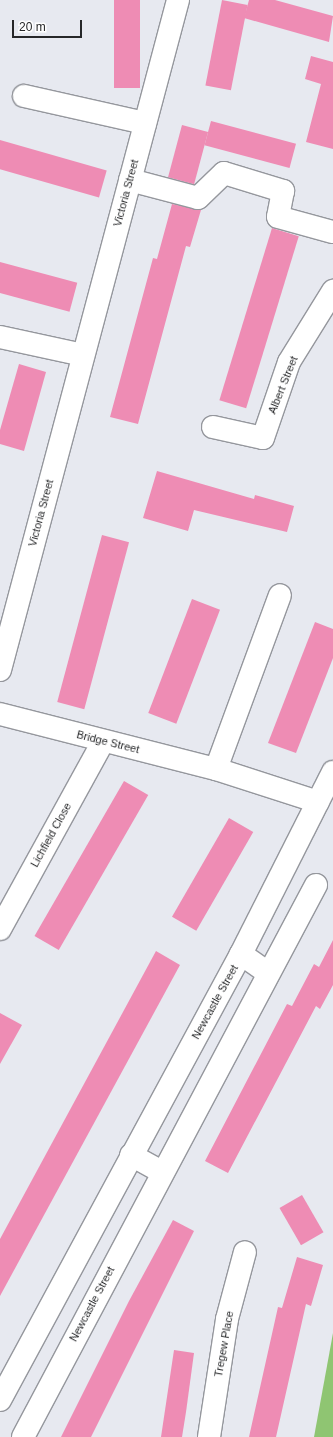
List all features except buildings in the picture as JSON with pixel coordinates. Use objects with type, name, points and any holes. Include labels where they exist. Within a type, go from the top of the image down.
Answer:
[{"type":"street","name":"Victoria Street","points":[[0,670],[178,0]]},
{"type":"street","points":[[24,96],[145,123]]},
{"type":"street","points":[[130,180],[198,198],[224,173],[284,191],[278,217],[333,232]]},
{"type":"street","name":"Albert Street","points":[[213,427],[262,438],[290,362],[333,291]]},
{"type":"street","points":[[0,337],[83,355]]},
{"type":"street","points":[[216,769],[280,595]]},
{"type":"street","name":"Bridge Street","points":[[0,714],[103,742],[216,769],[318,802]]},
{"type":"street","name":"Lichfield Close","points":[[0,929],[103,742]]},
{"type":"street","name":"Newcastle Street","points":[[0,1400],[131,1154],[241,954],[333,772]]},
{"type":"street","name":"Newcastle Street","points":[[23,1437],[162,1172],[316,885]]},
{"type":"street","name":"Newcastle Street","points":[[241,954],[268,973]]},
{"type":"street","points":[[131,1154],[162,1172]]},
{"type":"street","name":"Tregew Place","points":[[209,1437],[227,1319],[245,1252]]},
{"type":"green space","points":[[333,1333],[333,1437],[314,1437]]}]
